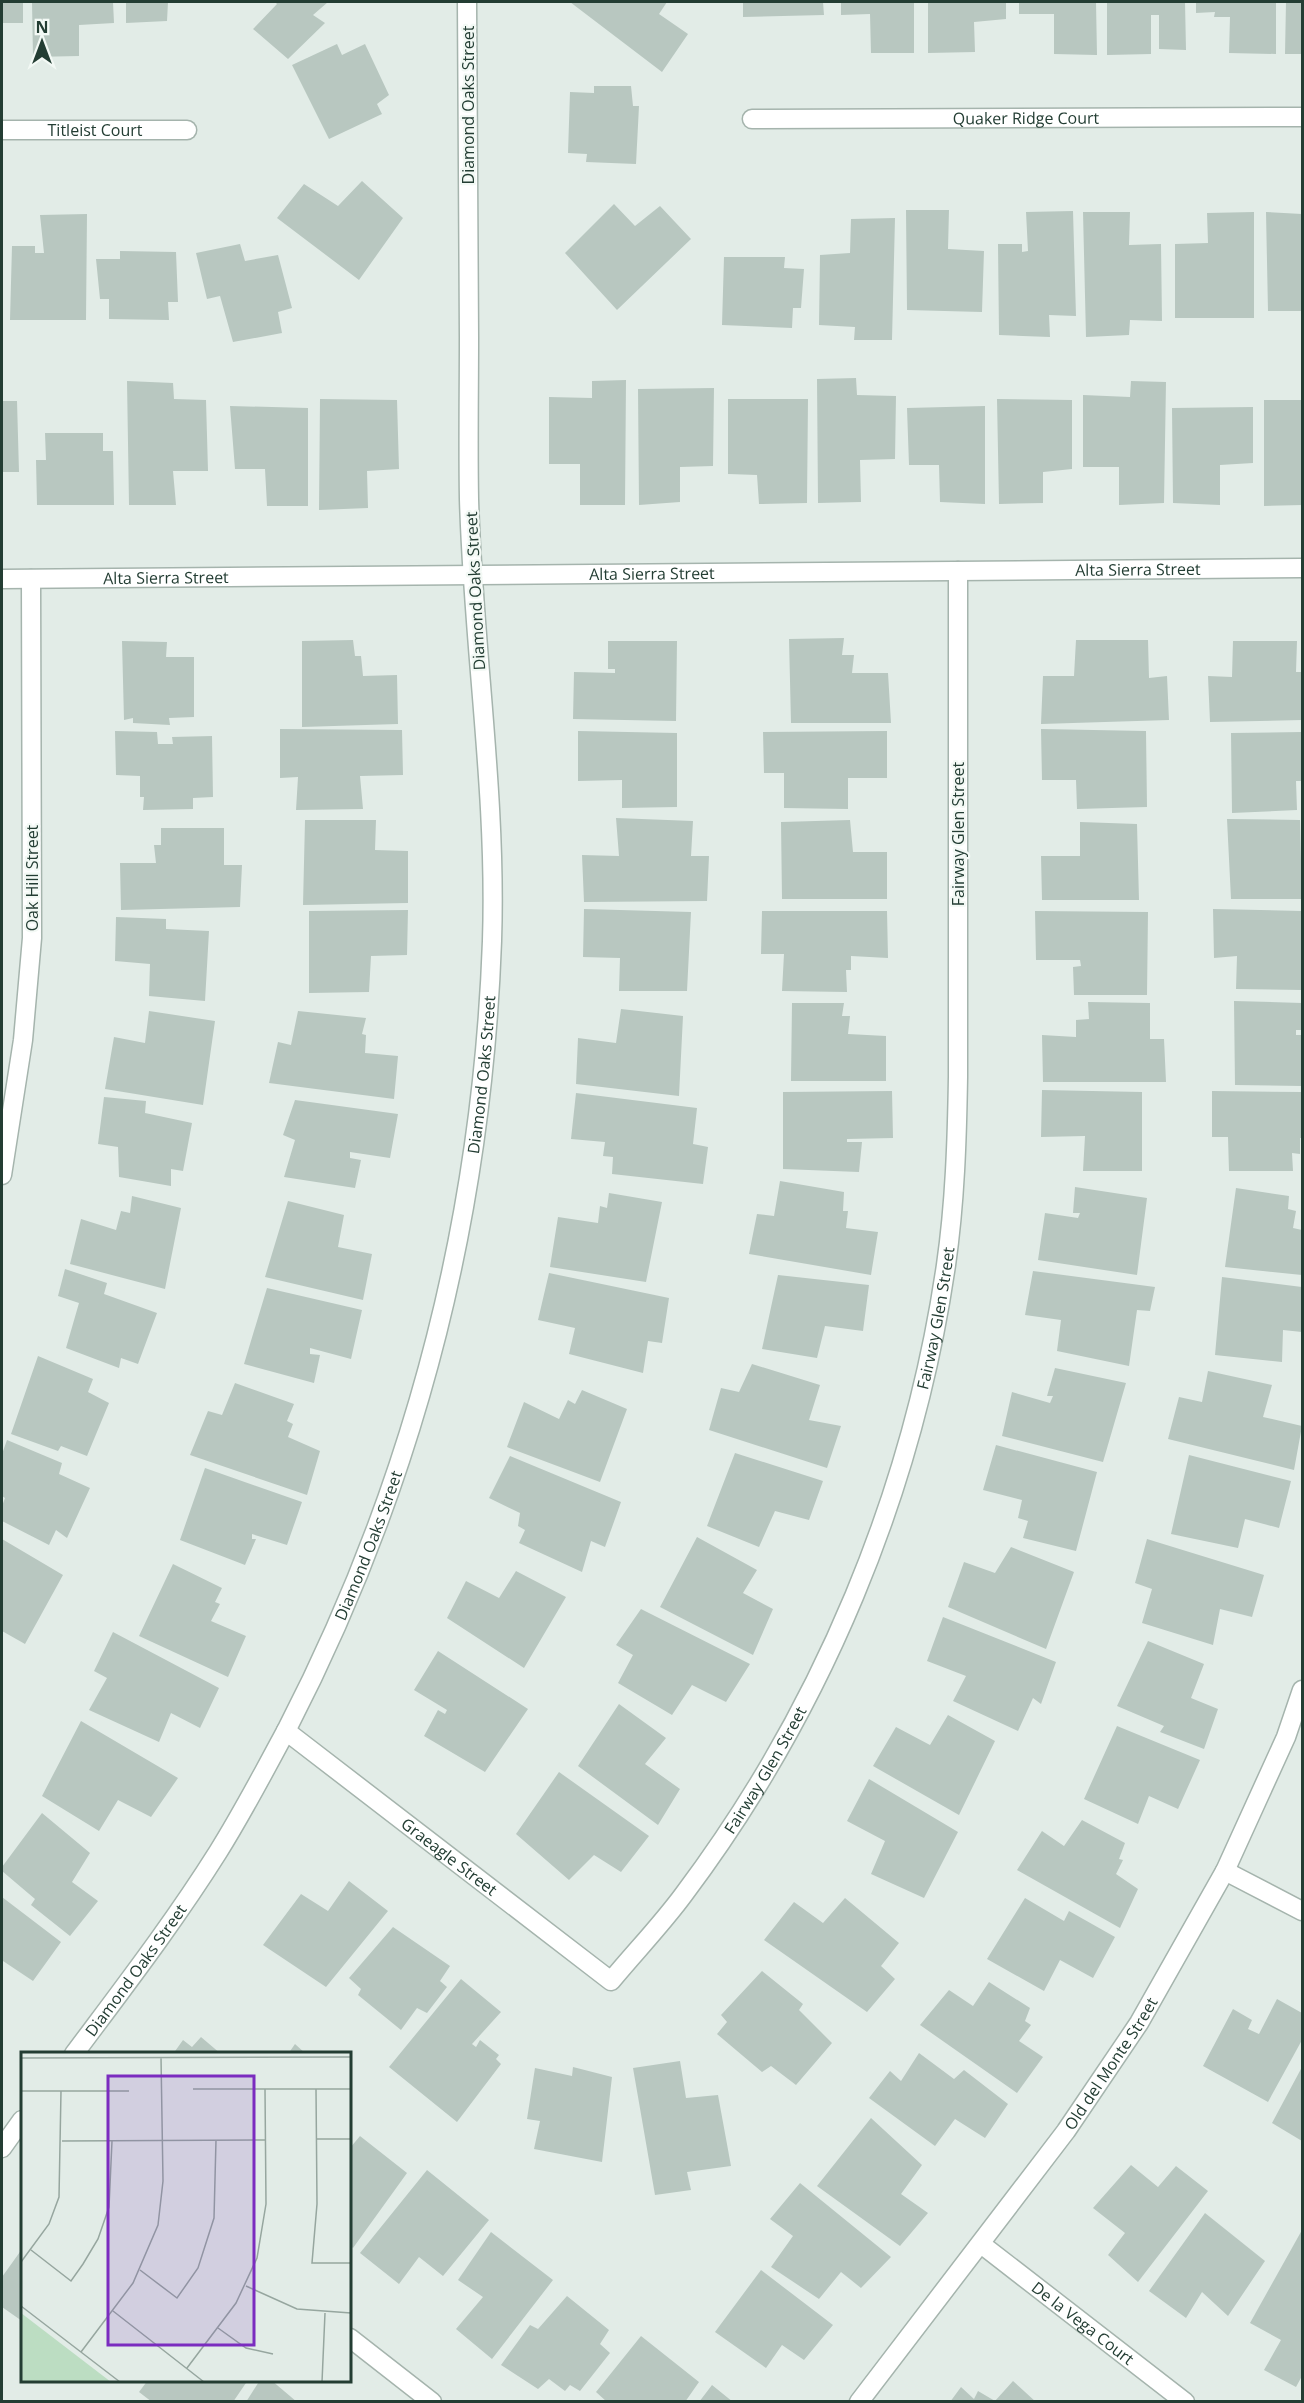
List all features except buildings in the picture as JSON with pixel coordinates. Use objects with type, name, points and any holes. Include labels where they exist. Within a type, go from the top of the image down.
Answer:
[{"type":"street","name":"Diamond Oaks Street","points":[[76,2052],[158,1943],[214,1858],[268,1765],[315,1676],[365,1562],[408,1441],[440,1326],[466,1205],[484,1066],[492,937],[491,838],[469,499],[467,2]]},
{"type":"street","name":"Quaker Ridge Court","points":[[752,119],[1302,117]]},
{"type":"street","name":"Titleist Court","points":[[2,130],[187,130]]},
{"type":"street","name":"Alta Sierra Street","points":[[2,579],[1302,568]]},
{"type":"street","name":"Fairway Glen Street","points":[[611,1982],[684,1894],[745,1806],[802,1709],[855,1596],[896,1485],[925,1376],[946,1265],[956,1152],[958,571]]},
{"type":"street","name":"Oak Hill Street","points":[[2,1175],[23,1040],[32,938],[31,579]]},
{"type":"street","name":"Old del Monte Street","points":[[859,2402],[1066,2130],[1139,2023],[1226,1871],[1286,1737],[1302,1690]]},
{"type":"street","name":"Graeagle Street","points":[[285,1731],[611,1982]]},
{"type":"street","points":[[1226,1871],[1302,1911]]},
{"type":"street","points":[[2,2148],[21,2121]]},
{"type":"street","name":"De la Vega Court","points":[[981,2244],[1185,2402]]},
{"type":"street","points":[[351,2339],[432,2402]]}]
